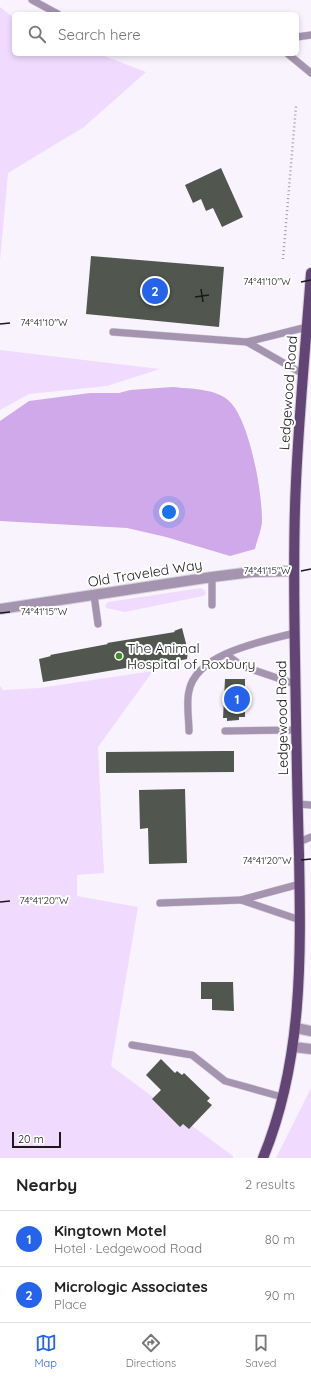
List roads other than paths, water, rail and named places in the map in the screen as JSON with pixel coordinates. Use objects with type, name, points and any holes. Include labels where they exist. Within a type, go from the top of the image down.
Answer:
[{"type":"main road","name":"Ledgewood Road","points":[[263,1158],[282,1097],[294,1047],[300,982],[300,884],[294,571],[296,484],[306,385],[303,374],[311,273]]},
{"type":"street","name":"Old Traveled Way","points":[[0,608],[212,577],[252,572],[294,571]]},
{"type":"street","points":[[296,1028],[311,1031]]},
{"type":"street","points":[[294,1047],[311,1049]]},
{"type":"lane","points":[[32,0],[54,12]]},
{"type":"lane","points":[[299,37],[311,35]]},
{"type":"lane","points":[[290,56],[311,73]]},
{"type":"lane","points":[[113,332],[248,342],[307,327]]},
{"type":"lane","points":[[248,342],[303,374]]},
{"type":"lane","points":[[212,577],[212,605]]},
{"type":"lane","points":[[94,595],[98,624]]},
{"type":"lane","points":[[189,731],[189,691],[199,672],[207,664],[214,659],[227,655],[245,645],[295,633]]},
{"type":"lane","points":[[227,655],[242,666],[296,684]]},
{"type":"lane","points":[[225,731],[296,730]]},
{"type":"lane","points":[[298,804],[311,805]]},
{"type":"lane","points":[[299,842],[311,837]]},
{"type":"lane","points":[[160,903],[241,900],[300,884]]},
{"type":"lane","points":[[241,900],[300,920]]},
{"type":"lane","points":[[132,1045],[192,1055],[225,1081],[282,1097]]},
{"type":"place","name":"Micrologic Associates","points":[[155,291]]},
{"type":"place","name":"The Animal Hospital of Roxbury","points":[[119,656]]},
{"type":"place","name":"Kingtown Motel","points":[[237,699]]}]
